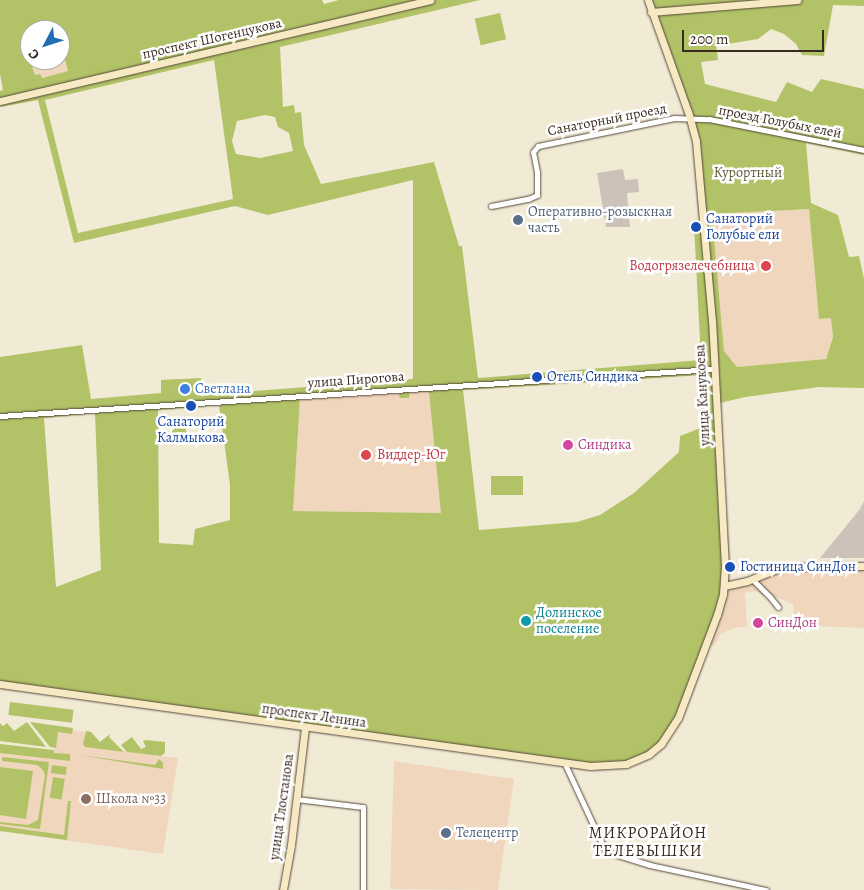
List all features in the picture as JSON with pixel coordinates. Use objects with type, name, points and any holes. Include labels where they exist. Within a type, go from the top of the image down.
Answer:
[{"type":"street","name":"проспект Шогенцукова","points":[[0,101],[430,0]]},
{"type":"street","name":"улица Канукоева","points":[[626,764],[644,756],[657,747],[678,718],[717,615],[724,586],[724,536],[714,369],[696,141],[691,118],[648,0]]},
{"type":"street","points":[[651,12],[798,0]]},
{"type":"street","name":"Санаторный проезд","points":[[491,206],[532,198],[537,195],[537,172],[533,152],[538,146],[674,118],[691,118]]},
{"type":"street","name":"проезд Голубых елей","points":[[691,118],[709,119],[864,150]]},
{"type":"street","name":"улица Пирогова","points":[[0,416],[714,369]]},
{"type":"street","points":[[724,586],[789,567],[864,566]]},
{"type":"street","points":[[752,579],[778,608]]},
{"type":"street","name":"проспект Ленина","points":[[0,684],[564,762],[604,767],[626,764]]},
{"type":"street","name":"улица Тлостанова","points":[[282,890],[305,727]]},
{"type":"street","points":[[564,762],[604,848],[608,852],[650,865],[766,890]]},
{"type":"street","points":[[296,799],[363,807],[363,890]]},
{"type":"shaded area","points":[[34,70],[68,71],[42,78],[35,75]]},
{"type":"shaded area","points":[[623,169],[625,180],[638,179],[639,192],[627,193],[630,227],[606,227],[597,173]]},
{"type":"shaded area","name":"Водогрязелечебница","points":[[809,209],[819,319],[831,318],[833,337],[826,359],[737,367],[724,351],[712,214]]},
{"type":"shaded area","name":"Виддер-Юг","points":[[399,391],[409,398],[410,392],[429,392],[442,513],[293,511],[300,399]]},
{"type":"shaded area","points":[[864,501],[864,558],[820,558],[860,509]]},
{"type":"shaded area","points":[[864,566],[864,628],[812,626],[795,629],[793,604],[776,597],[770,600],[756,591],[745,593],[747,627],[736,627],[721,634],[714,646],[706,643],[724,586],[776,569]]},
{"type":"shaded area","name":"Школа №33","points":[[73,730],[85,732],[85,747],[178,758],[163,854],[0,831],[0,746],[54,752],[58,732]]},
{"type":"shaded area","points":[[394,761],[514,779],[498,890],[390,889]]},
{"type":"green space","name":"Курортный","points":[[0,0],[322,0],[324,4],[339,0],[480,0],[280,47],[283,107],[294,105],[295,113],[301,112],[304,145],[321,184],[434,162],[459,246],[462,246],[478,378],[701,360],[694,225],[704,223],[697,151],[648,0],[864,0],[864,6],[833,5],[824,56],[802,55],[796,44],[784,34],[771,29],[758,39],[716,46],[718,60],[701,62],[705,84],[776,102],[787,82],[812,92],[821,79],[864,89],[864,155],[806,143],[811,203],[838,215],[849,257],[859,256],[864,279],[864,388],[819,387],[745,397],[716,404],[724,585],[678,718],[653,751],[611,766],[0,684],[0,357],[82,345],[91,399],[161,393],[161,380],[201,378],[201,395],[413,379],[413,180],[268,215],[235,206],[74,243],[38,100],[0,107],[0,91],[3,90],[0,74]],"holes":[[[214,60],[233,199],[78,233],[45,100]],[[265,115],[275,117],[278,127],[289,133],[293,151],[260,158],[236,154],[232,141],[237,121]],[[809,209],[819,319],[831,318],[833,337],[826,359],[737,367],[724,351],[712,214]],[[701,375],[708,425],[680,436],[679,452],[634,493],[600,515],[577,522],[479,530],[463,390]],[[398,391],[400,398],[409,398],[410,392],[429,392],[441,513],[293,511],[300,399]],[[219,405],[230,485],[230,520],[195,529],[193,545],[159,543],[158,410]],[[95,413],[101,570],[56,587],[44,418]]]},
{"type":"green space","points":[[500,13],[506,39],[481,45],[475,19]]},
{"type":"green space","points":[[172,424],[186,424],[186,444],[172,444]]},
{"type":"green space","points":[[491,476],[523,476],[523,495],[491,495]]},
{"type":"green space","points":[[10,702],[74,710],[72,723],[8,715]]},
{"type":"green space","points":[[27,722],[46,747],[0,741],[0,723],[3,726],[7,723],[14,731]]},
{"type":"green space","points":[[30,722],[73,728],[72,734],[58,732],[56,748],[50,747]]},
{"type":"green space","points":[[86,731],[91,732],[100,742],[110,734],[109,737],[124,752],[85,747],[83,744]]},
{"type":"green space","points":[[132,737],[141,749],[146,747],[143,741],[146,740],[165,742],[165,753],[161,756],[127,752],[121,745]]},
{"type":"green space","points":[[0,744],[54,750],[54,753],[70,754],[70,761],[0,753]]},
{"type":"green space","points":[[79,755],[155,765],[159,759],[163,763],[163,769]]},
{"type":"green space","points":[[2,757],[49,762],[40,829],[0,824],[0,822],[28,825],[38,820],[45,775],[43,770],[37,765],[2,761]]},
{"type":"green space","points":[[52,765],[67,767],[66,775],[51,773]]},
{"type":"green space","points":[[0,767],[33,771],[26,819],[0,815]]},
{"type":"green space","points":[[53,777],[65,779],[62,800],[50,798]]},
{"type":"green space","points":[[68,801],[71,801],[67,840],[0,831],[0,826],[64,835]]},
{"type":"place","name":"Оперативно-розыскная часть","points":[[518,220]]},
{"type":"place","name":"Санаторий Голубые ели","points":[[696,227]]},
{"type":"place","name":"Водогрязелечебница","points":[[766,266]]},
{"type":"place","name":"Отель Синдика","points":[[537,377]]},
{"type":"place","name":"Светлана","points":[[185,389]]},
{"type":"place","name":"Санаторий Калмыкова","points":[[191,406]]},
{"type":"place","name":"Синдика","points":[[568,445]]},
{"type":"place","name":"Виддер-Юг","points":[[366,455]]},
{"type":"place","name":"Гостиница СинДон","points":[[730,567]]},
{"type":"place","name":"Долинское поселение","points":[[526,621]]},
{"type":"place","name":"СинДон","points":[[758,623]]},
{"type":"place","name":"Школа №33","points":[[86,799]]},
{"type":"place","name":"Телецентр","points":[[446,833]]},
{"type":"district","name":"МИКРОРАЙОН ТЕЛЕВЫШКИ","points":[[648,842]]}]
